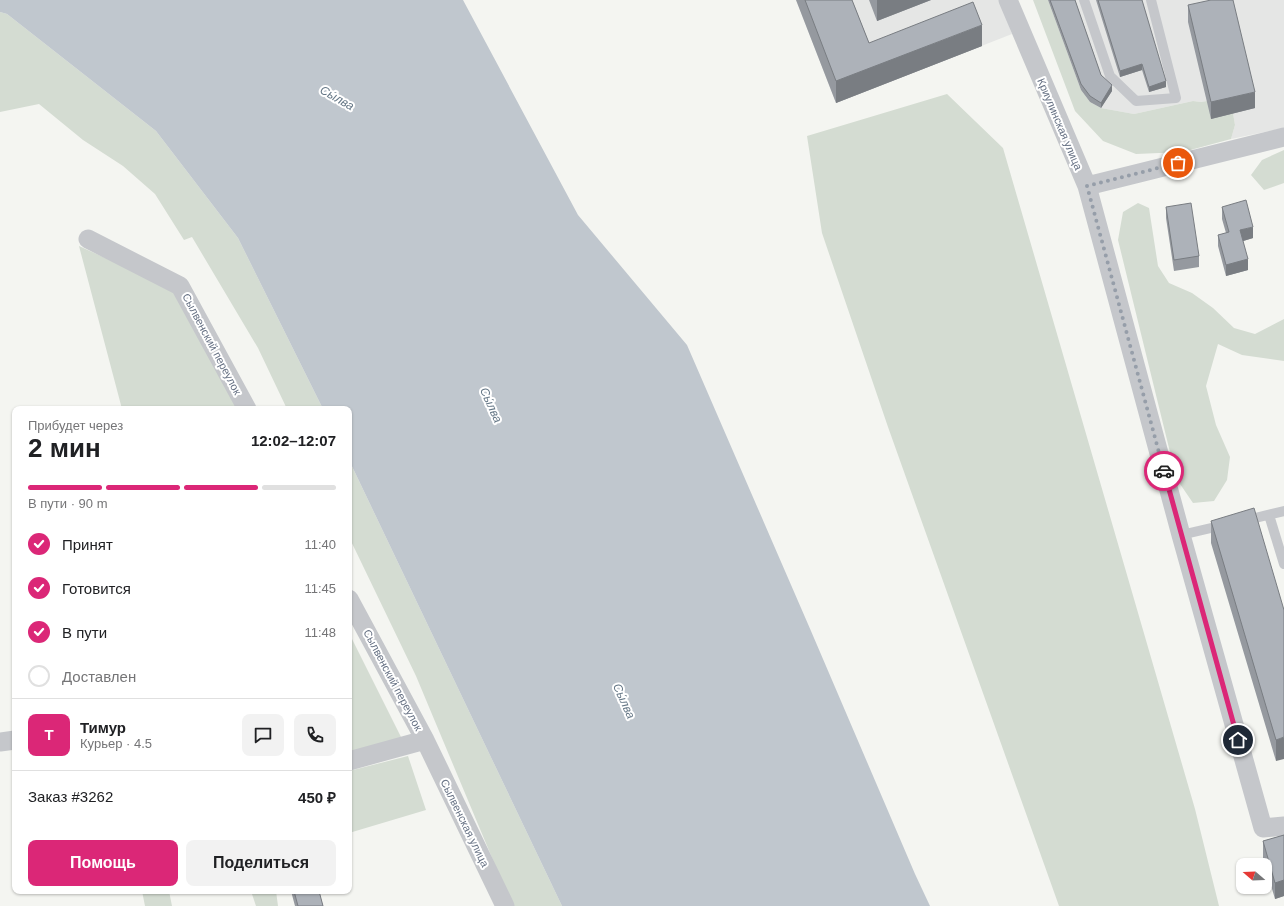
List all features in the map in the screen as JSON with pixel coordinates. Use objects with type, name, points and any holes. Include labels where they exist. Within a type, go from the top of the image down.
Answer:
[{"type":"street","name":"Криулинская улица","points":[[1008,0],[1087,186],[1181,535],[1263,828],[1284,826]]},
{"type":"street","points":[[1087,186],[1284,137]]},
{"type":"street","name":"Сылвенский переулок","points":[[88,239],[180,286],[245,406]]},
{"type":"street","name":"Сылвенский переулок","points":[[352,605],[425,740]]},
{"type":"street","points":[[0,742],[12,740]]},
{"type":"street","points":[[352,760],[425,740]]},
{"type":"street","name":"Сылвенская улица","points":[[425,740],[505,906]]},
{"type":"lane","points":[[1084,0],[1110,76],[1136,102],[1176,98],[1151,0]]},
{"type":"lane","points":[[1181,535],[1284,511]]},
{"type":"lane","points":[[1269,515],[1284,564]]},
{"type":"shaded area","points":[[796,0],[1000,0],[1012,34],[836,103]]},
{"type":"shaded area","points":[[1033,0],[1048,0],[1081,90],[1090,102],[1101,108],[1134,114],[1193,101],[1207,101],[1233,113],[1235,125],[1231,139],[1183,152],[1136,154],[1103,141],[1075,111]]},
{"type":"shaded area","points":[[1048,0],[1284,0],[1284,128],[1231,139],[1235,125],[1233,113],[1255,108],[1207,101],[1193,101],[1134,114],[1101,108],[1090,102]]},
{"type":"shaded area","points":[[0,12],[7,14],[156,131],[238,238],[322,406],[286,406],[258,348],[192,237],[184,240],[155,194],[123,166],[83,140],[39,104],[0,112]]},
{"type":"shaded area","points":[[947,94],[1003,148],[1195,809],[1219,906],[1059,906],[888,427],[822,233],[807,136]]},
{"type":"shaded area","points":[[1284,150],[1284,183],[1264,190],[1251,175],[1262,160]]},
{"type":"shaded area","points":[[1138,203],[1149,208],[1158,266],[1169,283],[1192,293],[1213,308],[1234,328],[1255,334],[1284,319],[1284,361],[1242,355],[1218,344],[1206,386],[1216,425],[1230,457],[1227,480],[1214,501],[1193,503],[1178,481],[1169,448],[1118,240],[1123,212]]},
{"type":"shaded area","points":[[79,246],[178,291],[236,406],[121,406]]},
{"type":"shaded area","points":[[352,466],[562,906],[514,906],[503,884],[416,676],[352,543]]},
{"type":"shaded area","points":[[352,639],[402,739],[352,753]]},
{"type":"shaded area","points":[[408,756],[426,810],[352,832],[352,770]]},
{"type":"shaded area","points":[[143,894],[170,894],[172,906],[145,906]]},
{"type":"shaded area","points":[[252,894],[276,894],[278,906],[256,906]]},
{"type":"water","name":"Сы́лва","points":[[0,0],[463,0],[578,215],[687,345],[930,906],[562,906],[352,466],[352,406],[322,406],[238,238],[156,131],[7,14],[0,12]]},
{"type":"building","points":[[805,0],[852,0],[869,43],[973,2],[982,25],[836,81]]},
{"type":"building","points":[[1050,0],[1075,0],[1101,75],[1112,85],[1101,103],[1090,96],[1081,84]]},
{"type":"building","points":[[1098,0],[1142,0],[1166,81],[1149,87],[1142,64],[1120,71]]},
{"type":"building","points":[[1211,0],[1233,0],[1255,92],[1211,102],[1188,5]]},
{"type":"building","points":[[1246,200],[1253,227],[1240,230],[1248,259],[1226,265],[1218,235],[1229,232],[1222,207]]},
{"type":"building","points":[[1191,203],[1199,256],[1174,260],[1166,207]]},
{"type":"building","points":[[1254,508],[1284,610],[1284,737],[1276,740],[1211,521]]},
{"type":"building","points":[[1284,835],[1284,880],[1275,883],[1272,872],[1272,858],[1268,858],[1263,841]]},
{"type":"building","points":[[295,894],[320,894],[323,906],[298,906]]},
{"type":"way so far","points":[[1164,471],[1087,186],[1178,163]]},
{"type":"route","points":[[1164,471],[1238,740]]}]
